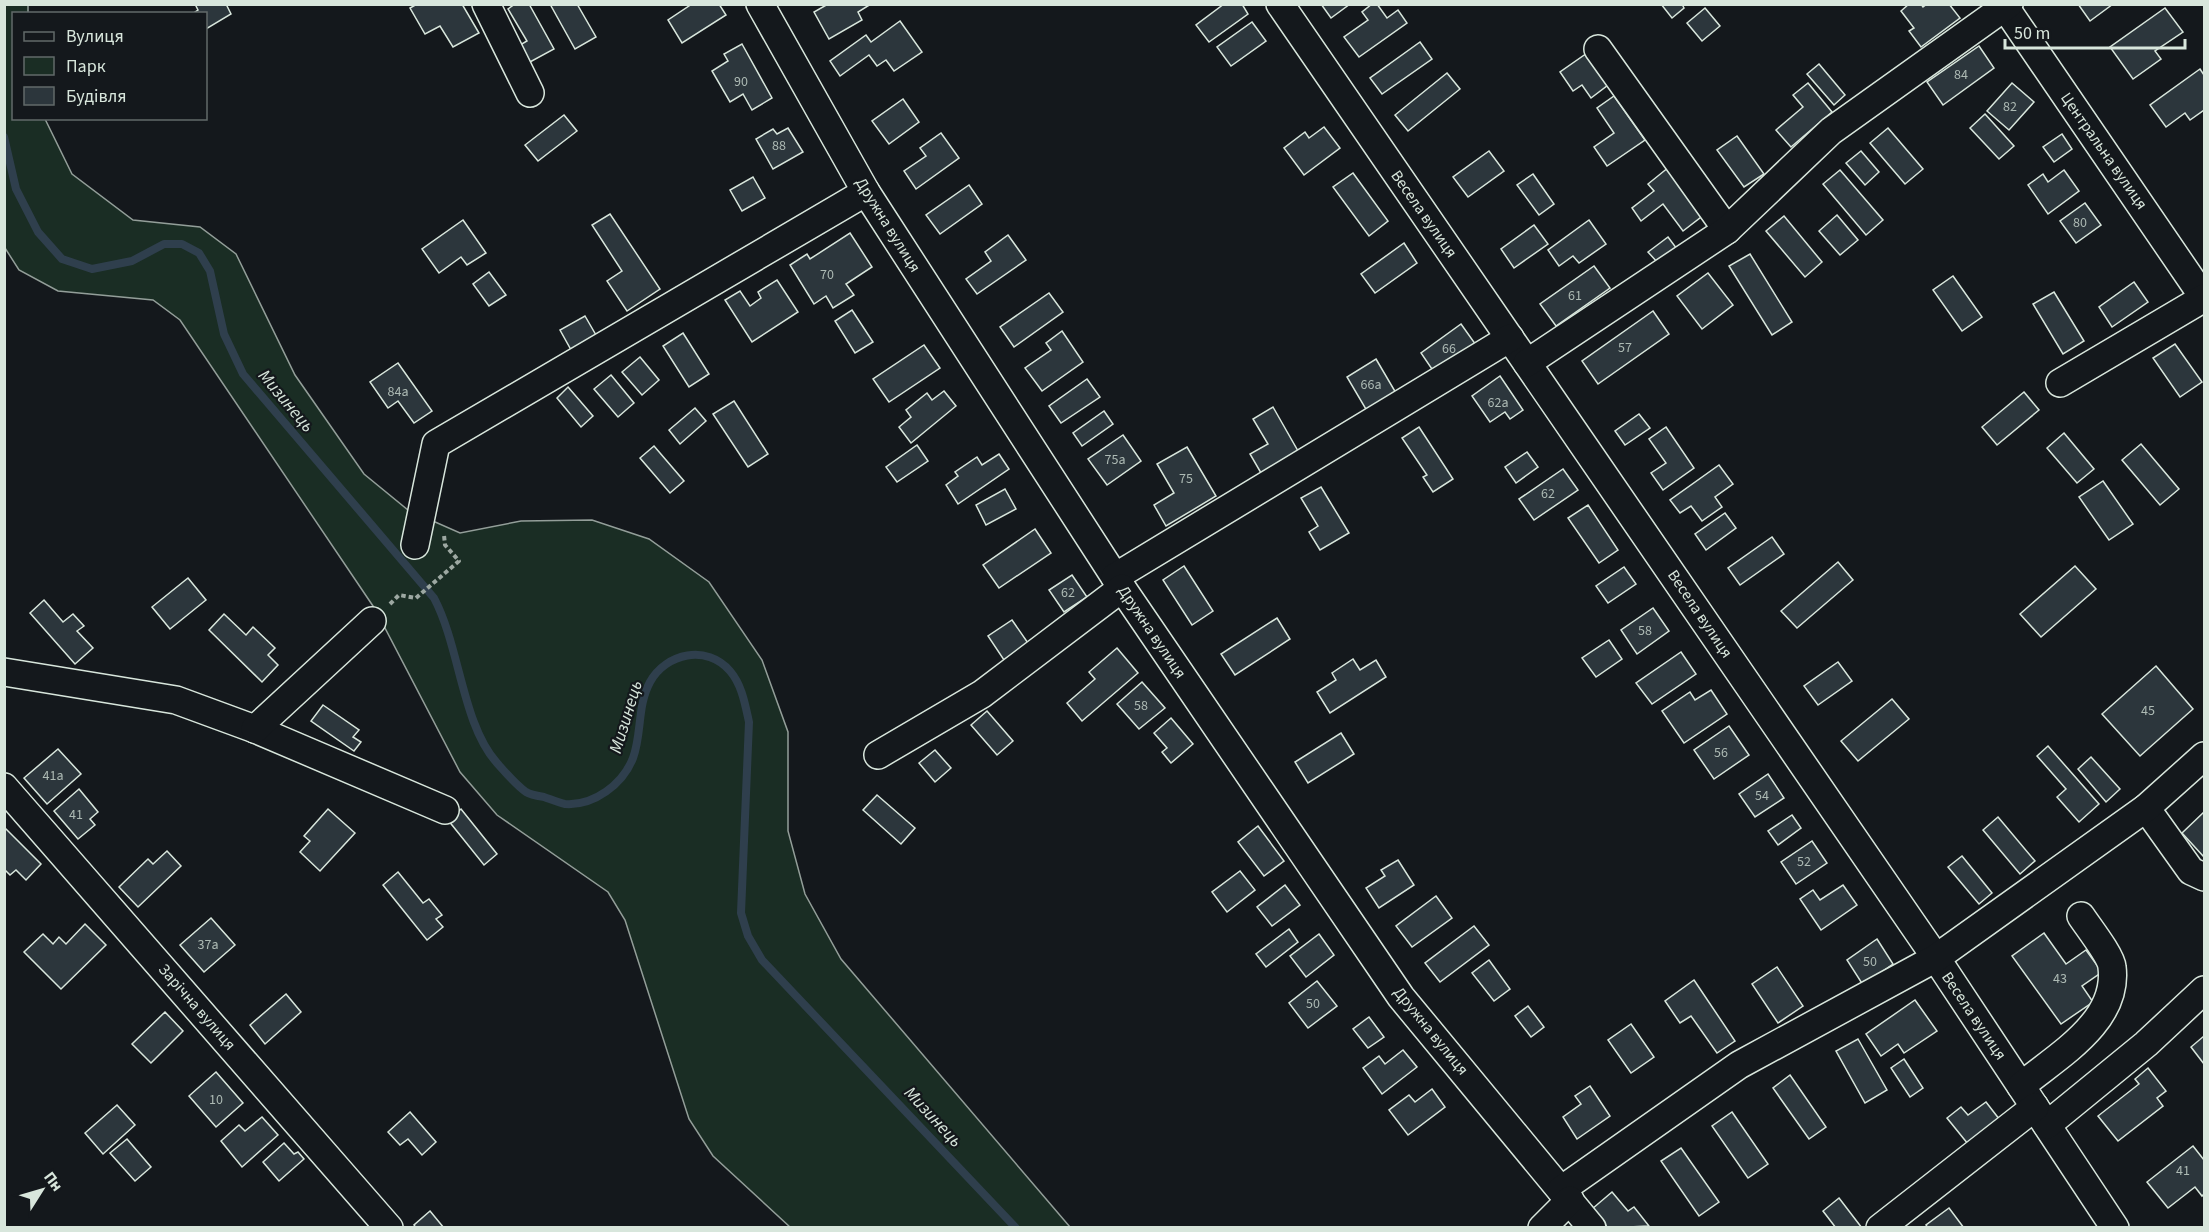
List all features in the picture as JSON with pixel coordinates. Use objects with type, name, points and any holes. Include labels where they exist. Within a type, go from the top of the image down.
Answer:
[{"type":"street","points":[[486,4],[530,93]]},
{"type":"street","name":"Дружна вулиця","points":[[760,4],[866,192],[1118,582],[1401,997],[1592,1227]]},
{"type":"street","name":"Весела вулиця","points":[[1280,4],[1936,958],[2115,1227]]},
{"type":"street","points":[[1527,363],[1727,230],[1831,131],[2006,6]]},
{"type":"street","name":"Центральна вулиця","points":[[2006,6],[2205,298]]},
{"type":"street","points":[[1598,50],[1727,230]]},
{"type":"street","points":[[415,544],[436,444],[866,192]]},
{"type":"street","points":[[2060,383],[2205,298]]},
{"type":"street","points":[[878,755],[982,694],[1118,582],[1510,338]]},
{"type":"street","points":[[255,729],[372,621]]},
{"type":"street","points":[[4,672],[176,700],[255,729],[445,810]]},
{"type":"street","points":[[1542,1227],[1566,1195],[1739,1065],[1936,958],[2146,808],[2205,756]]},
{"type":"street","name":"Зарічна вулиця","points":[[4,787],[390,1227]]},
{"type":"street","points":[[2146,808],[2192,871],[2205,877]]},
{"type":"street","points":[[2034,1106],[2109,1001],[2112,966],[2081,916]]},
{"type":"street","points":[[1880,1227],[2034,1106],[2146,1044],[2205,990]]},
{"type":"path","points":[[399,595],[417,598],[459,561],[445,545]]},
{"type":"green space","points":[[4,5],[28,5],[28,12],[12,12],[12,120],[45,120],[72,174],[133,220],[200,227],[236,254],[295,375],[364,474],[408,510],[460,533],[521,521],[592,520],[649,539],[709,582],[762,660],[788,732],[788,831],[805,894],[841,959],[1070,1227],[790,1227],[713,1156],[689,1119],[625,920],[608,892],[497,815],[460,772],[375,609],[180,320],[153,300],[58,291],[19,270],[5,248]]},
{"type":"building","points":[[195,4],[226,4],[231,14],[207,28],[207,12],[195,12],[198,10]]},
{"type":"building","points":[[417,4],[462,4],[479,33],[453,47],[440,26],[425,34],[410,8]]},
{"type":"building","points":[[515,4],[529,4],[554,49],[530,62],[520,45],[527,41],[508,9]]},
{"type":"building","points":[[550,4],[577,4],[596,37],[575,49]]},
{"type":"building","points":[[692,4],[719,4],[726,15],[682,43],[668,20]]},
{"type":"building","points":[[828,4],[871,4],[858,12],[862,20],[829,39],[814,12]]},
{"type":"building","points":[[1224,4],[1242,4],[1248,14],[1209,42],[1196,25]]},
{"type":"building","points":[[1321,4],[1350,4],[1331,18]]},
{"type":"building","points":[[1372,4],[1377,4],[1387,18],[1398,10],[1407,23],[1359,57],[1344,37],[1368,20],[1362,12]]},
{"type":"building","points":[[1661,4],[1682,4],[1684,8],[1672,18]]},
{"type":"building","points":[[1909,4],[1921,4],[1923,7],[1927,4],[1949,4],[1960,18],[1921,47],[1909,31],[1914,28],[1901,11]]},
{"type":"building","points":[[2078,4],[2113,4],[2090,21]]},
{"type":"building","points":[[1705,8],[1720,26],[1702,41],[1687,23]]},
{"type":"building","points":[[2165,8],[2183,32],[2155,51],[2161,59],[2133,79],[2110,47]]},
{"type":"building","points":[[900,21],[922,52],[894,71],[886,60],[877,66],[869,55],[840,76],[830,61],[866,35],[871,42]]},
{"type":"building","points":[[1252,22],[1266,41],[1231,66],[1217,47]]},
{"type":"building","points":[[1420,42],[1432,59],[1382,94],[1370,78]]},
{"type":"building","points":[[742,44],[772,98],[752,110],[743,94],[730,102],[712,71],[728,61],[724,54]]},
{"type":"building","points":[[1979,46],[1994,68],[1943,105],[1927,82]]},
{"type":"building","points":[[1590,51],[1612,82],[1591,98],[1582,85],[1573,91],[1560,72]]},
{"type":"building","points":[[1819,64],[1845,95],[1834,105],[1807,74]]},
{"type":"building","points":[[2200,69],[2204,75],[2204,110],[2190,120],[2185,113],[2166,127],[2150,105]]},
{"type":"building","points":[[1447,73],[1460,89],[1408,131],[1395,115]]},
{"type":"building","points":[[1808,83],[1832,112],[1791,147],[1776,130],[1803,107],[1793,95]]},
{"type":"building","points":[[2012,83],[2034,102],[2009,130],[1987,111]]},
{"type":"building","points":[[1614,96],[1645,140],[1607,166],[1594,147],[1614,133],[1597,108]]},
{"type":"building","points":[[903,99],[919,122],[889,144],[872,121]]},
{"type":"building","points":[[1985,114],[2014,146],[1999,159],[1970,128]]},
{"type":"building","points":[[564,115],[577,131],[538,161],[525,145]]},
{"type":"building","points":[[1324,127],[1340,148],[1304,175],[1284,148],[1305,132],[1309,138]]},
{"type":"building","points":[[788,128],[803,152],[773,169],[756,139],[773,129],[777,134]]},
{"type":"building","points":[[1888,128],[1923,169],[1905,184],[1870,143]]},
{"type":"building","points":[[941,133],[959,158],[916,189],[904,171],[926,156],[920,148]]},
{"type":"building","points":[[2062,134],[2072,149],[2054,162],[2043,147]]},
{"type":"building","points":[[1737,136],[1764,174],[1744,187],[1717,150]]},
{"type":"building","points":[[1489,151],[1504,171],[1468,197],[1453,177]]},
{"type":"building","points":[[1861,151],[1879,172],[1865,185],[1846,163]]},
{"type":"building","points":[[1669,167],[1705,214],[1683,231],[1663,204],[1641,221],[1632,208],[1654,191],[1648,184]]},
{"type":"building","points":[[1840,170],[1883,220],[1866,235],[1823,184]]},
{"type":"building","points":[[2064,170],[2079,191],[2048,214],[2028,185],[2043,174],[2048,182]]},
{"type":"building","points":[[1353,173],[1388,221],[1369,236],[1333,187]]},
{"type":"building","points":[[1533,174],[1554,204],[1539,215],[1517,185]]},
{"type":"building","points":[[753,177],[765,198],[742,211],[730,190]]},
{"type":"building","points":[[969,185],[982,204],[940,234],[926,215]]},
{"type":"building","points":[[2085,203],[2101,225],[2076,243],[2060,221]]},
{"type":"building","points":[[610,214],[660,289],[627,311],[607,281],[622,271],[592,225]]},
{"type":"building","points":[[1837,215],[1858,240],[1840,255],[1819,231]]},
{"type":"building","points":[[1784,216],[1822,262],[1805,277],[1766,231]]},
{"type":"building","points":[[463,220],[486,253],[467,265],[461,257],[439,273],[422,249]]},
{"type":"building","points":[[1589,220],[1606,244],[1579,263],[1573,256],[1559,266],[1548,250]]},
{"type":"building","points":[[1534,225],[1548,244],[1514,268],[1501,249]]},
{"type":"building","points":[[850,233],[872,267],[846,284],[854,295],[833,308],[826,296],[814,304],[790,265],[807,254],[810,259]]},
{"type":"building","points":[[1008,235],[1026,260],[977,294],[966,279],[991,261],[985,252]]},
{"type":"building","points":[[1668,237],[1677,249],[1658,263],[1648,252]]},
{"type":"building","points":[[1404,243],[1417,263],[1375,293],[1361,274]]},
{"type":"building","points":[[1750,254],[1792,322],[1772,335],[1729,266]]},
{"type":"building","points":[[1594,266],[1610,288],[1556,326],[1540,304]]},
{"type":"building","points":[[489,272],[506,295],[489,306],[473,284]]},
{"type":"building","points":[[1708,273],[1733,305],[1702,329],[1677,296]]},
{"type":"building","points":[[1953,276],[1982,317],[1962,331],[1933,290]]},
{"type":"building","points":[[777,280],[798,312],[752,342],[725,300],[740,291],[750,306],[761,298],[758,292]]},
{"type":"building","points":[[2134,282],[2148,302],[2112,327],[2099,307]]},
{"type":"building","points":[[2054,292],[2084,341],[2063,354],[2033,304]]},
{"type":"building","points":[[1049,293],[1063,312],[1014,347],[1000,327]]},
{"type":"building","points":[[852,310],[873,342],[855,353],[835,321]]},
{"type":"building","points":[[1653,311],[1669,334],[1598,384],[1582,361]]},
{"type":"building","points":[[585,316],[600,342],[575,357],[560,330]]},
{"type":"building","points":[[1461,324],[1476,345],[1436,375],[1421,353]]},
{"type":"building","points":[[1062,331],[1083,362],[1042,391],[1025,368],[1051,350],[1046,343]]},
{"type":"building","points":[[683,333],[709,374],[689,387],[663,346]]},
{"type":"building","points":[[2175,344],[2202,382],[2180,397],[2153,358]]},
{"type":"building","points":[[924,345],[940,368],[889,402],[873,379]]},
{"type":"building","points":[[640,357],[659,380],[642,395],[622,372]]},
{"type":"building","points":[[1376,359],[1396,393],[1367,411],[1347,377]]},
{"type":"building","points":[[398,363],[432,411],[414,423],[398,401],[388,408],[370,382]]},
{"type":"building","points":[[611,375],[634,403],[618,417],[594,389]]},
{"type":"building","points":[[1500,376],[1523,410],[1510,419],[1505,412],[1490,422],[1472,396]]},
{"type":"building","points":[[1087,379],[1100,397],[1061,423],[1049,406]]},
{"type":"building","points":[[568,387],[593,416],[581,427],[557,398]]},
{"type":"building","points":[[944,391],[956,406],[911,443],[899,427],[911,417],[906,410],[927,393],[932,400]]},
{"type":"building","points":[[2024,392],[2039,410],[1997,445],[1982,427]]},
{"type":"building","points":[[734,401],[768,454],[748,467],[713,414]]},
{"type":"building","points":[[1273,407],[1298,451],[1261,473],[1250,454],[1268,444],[1253,419]]},
{"type":"building","points":[[695,408],[706,421],[680,444],[669,430]]},
{"type":"building","points":[[1104,411],[1113,424],[1082,446],[1073,433]]},
{"type":"building","points":[[1639,414],[1650,428],[1625,445],[1615,431]]},
{"type":"building","points":[[1419,427],[1453,479],[1433,492],[1423,477],[1427,475],[1402,438]]},
{"type":"building","points":[[1666,427],[1694,468],[1663,490],[1651,473],[1666,463],[1649,439]]},
{"type":"building","points":[[2064,433],[2094,469],[2077,483],[2047,448]]},
{"type":"building","points":[[1123,435],[1141,461],[1107,485],[1088,459]]},
{"type":"building","points":[[2141,444],[2179,489],[2160,505],[2122,460]]},
{"type":"building","points":[[917,445],[928,461],[897,482],[886,467]]},
{"type":"building","points":[[654,446],[684,481],[670,493],[640,458]]},
{"type":"building","points":[[1187,447],[1216,496],[1166,526],[1154,505],[1174,493],[1157,464]]},
{"type":"building","points":[[1527,452],[1538,467],[1516,483],[1505,467]]},
{"type":"building","points":[[999,454],[1009,469],[958,504],[946,485],[958,476],[955,472],[977,457],[982,465]]},
{"type":"building","points":[[1719,465],[1733,484],[1715,497],[1722,507],[1702,521],[1691,506],[1680,513],[1670,500]]},
{"type":"building","points":[[1563,469],[1578,490],[1534,520],[1519,499]]},
{"type":"building","points":[[2103,481],[2133,524],[2109,540],[2079,497]]},
{"type":"building","points":[[1321,487],[1349,533],[1320,550],[1309,532],[1318,526],[1301,498]]},
{"type":"building","points":[[1005,489],[1016,509],[986,525],[976,505]]},
{"type":"building","points":[[1588,505],[1618,550],[1599,563],[1568,518]]},
{"type":"building","points":[[1725,513],[1736,528],[1706,550],[1695,534]]},
{"type":"building","points":[[1035,529],[1051,553],[999,588],[983,565]]},
{"type":"building","points":[[1772,537],[1784,554],[1740,585],[1728,568]]},
{"type":"building","points":[[1838,562],[1853,580],[1797,628],[1781,611]]},
{"type":"building","points":[[1184,566],[1213,611],[1192,625],[1163,580]]},
{"type":"building","points":[[2075,566],[2096,589],[2041,637],[2020,614]]},
{"type":"building","points":[[1624,567],[1636,584],[1608,603],[1596,586]]},
{"type":"building","points":[[1072,575],[1087,597],[1064,612],[1049,590]]},
{"type":"building","points":[[188,578],[206,600],[170,629],[152,607]]},
{"type":"building","points":[[44,600],[63,622],[73,614],[84,626],[77,631],[93,648],[75,664],[30,613]]},
{"type":"building","points":[[1653,608],[1669,631],[1637,654],[1621,630]]},
{"type":"building","points":[[224,614],[246,635],[253,627],[275,648],[268,655],[278,665],[262,682],[209,630]]},
{"type":"building","points":[[1277,618],[1290,639],[1235,675],[1221,654]]},
{"type":"building","points":[[1012,620],[1028,643],[1004,660],[988,636]]},
{"type":"building","points":[[1609,640],[1622,659],[1596,677],[1582,658]]},
{"type":"building","points":[[1117,648],[1138,673],[1082,721],[1067,703],[1095,679],[1089,672]]},
{"type":"building","points":[[1681,652],[1696,674],[1652,704],[1636,683]]},
{"type":"building","points":[[1353,659],[1360,670],[1376,660],[1386,677],[1330,713],[1317,692],[1336,680],[1332,673]]},
{"type":"building","points":[[1838,662],[1852,681],[1818,705],[1804,686]]},
{"type":"building","points":[[2156,666],[2193,709],[2140,756],[2102,714]]},
{"type":"building","points":[[1142,682],[1165,708],[1139,729],[1117,704]]},
{"type":"building","points":[[1711,690],[1727,714],[1684,743],[1662,711],[1690,692],[1695,700]]},
{"type":"building","points":[[1892,699],[1909,719],[1858,761],[1841,741]]},
{"type":"building","points":[[323,705],[359,730],[353,737],[361,742],[354,751],[311,721]]},
{"type":"building","points":[[987,711],[1013,741],[997,755],[971,725]]},
{"type":"building","points":[[1171,718],[1193,744],[1171,763],[1162,752],[1167,748],[1154,733]]},
{"type":"building","points":[[1729,726],[1749,755],[1714,779],[1694,750]]},
{"type":"building","points":[[1341,733],[1354,754],[1308,783],[1295,762]]},
{"type":"building","points":[[2048,746],[2099,804],[2079,822],[2057,797],[2066,789],[2037,756]]},
{"type":"building","points":[[58,749],[81,774],[47,804],[24,778]]},
{"type":"building","points":[[935,750],[951,768],[935,782],[919,763]]},
{"type":"building","points":[[2091,757],[2120,789],[2106,802],[2078,769]]},
{"type":"building","points":[[1768,774],[1784,798],[1755,817],[1739,794]]},
{"type":"building","points":[[79,789],[98,812],[90,819],[95,825],[78,839],[54,811]]},
{"type":"building","points":[[877,795],[915,828],[901,844],[863,810]]},
{"type":"building","points":[[328,809],[355,833],[320,871],[300,852],[310,841],[304,836]]},
{"type":"building","points":[[461,809],[497,854],[484,865],[448,820]]},
{"type":"building","points":[[2204,812],[2204,857],[2182,833]]},
{"type":"building","points":[[1792,815],[1801,828],[1778,845],[1768,831]]},
{"type":"building","points":[[1998,817],[2035,861],[2020,874],[1983,830]]},
{"type":"building","points":[[1258,826],[1284,861],[1264,876],[1238,842]]},
{"type":"building","points":[[4,827],[41,864],[26,880],[16,870],[10,875],[4,869]]},
{"type":"building","points":[[1812,841],[1827,863],[1796,884],[1781,862]]},
{"type":"building","points":[[167,851],[181,866],[138,907],[119,887],[148,859],[153,864]]},
{"type":"building","points":[[1962,856],[1992,893],[1979,904],[1948,867]]},
{"type":"building","points":[[1398,860],[1414,885],[1379,908],[1366,888],[1385,876],[1381,870]]},
{"type":"building","points":[[1240,871],[1255,890],[1227,912],[1212,892]]},
{"type":"building","points":[[398,872],[423,903],[429,899],[442,915],[436,919],[443,927],[427,940],[383,885]]},
{"type":"building","points":[[1285,885],[1300,905],[1272,926],[1257,907]]},
{"type":"building","points":[[1843,885],[1857,905],[1821,930],[1800,899],[1813,890],[1820,900]]},
{"type":"building","points":[[1436,896],[1452,918],[1412,947],[1396,926]]},
{"type":"building","points":[[211,918],[235,945],[204,972],[180,945]]},
{"type":"building","points":[[85,924],[106,945],[61,989],[24,952],[43,934],[53,944],[59,937],[66,944]]},
{"type":"building","points":[[1474,926],[1489,945],[1440,982],[1425,963]]},
{"type":"building","points":[[1289,929],[1298,942],[1266,967],[1256,954]]},
{"type":"building","points":[[2044,933],[2066,964],[2086,950],[2102,972],[2082,986],[2093,1002],[2061,1024],[2012,956]]},
{"type":"building","points":[[1319,934],[1334,955],[1306,977],[1290,956]]},
{"type":"building","points":[[1877,939],[1893,964],[1863,985],[1847,960]]},
{"type":"building","points":[[1489,960],[1510,989],[1494,1001],[1472,973]]},
{"type":"building","points":[[1777,967],[1803,1006],[1778,1023],[1752,984]]},
{"type":"building","points":[[1694,980],[1735,1041],[1717,1053],[1691,1016],[1680,1023],[1665,1001]]},
{"type":"building","points":[[1317,981],[1337,1006],[1308,1028],[1289,1003]]},
{"type":"building","points":[[286,994],[301,1012],[265,1044],[250,1025]]},
{"type":"building","points":[[1915,1000],[1937,1031],[1904,1053],[1898,1044],[1881,1056],[1866,1034]]},
{"type":"building","points":[[1528,1006],[1544,1027],[1531,1037],[1515,1016]]},
{"type":"building","points":[[165,1012],[183,1031],[151,1063],[132,1044]]},
{"type":"building","points":[[1369,1017],[1384,1037],[1368,1048],[1353,1029]]},
{"type":"building","points":[[1631,1024],[1654,1057],[1631,1073],[1608,1040]]},
{"type":"building","points":[[2204,1036],[2204,1064],[2191,1047]]},
{"type":"building","points":[[1858,1039],[1887,1090],[1865,1103],[1836,1051]]},
{"type":"building","points":[[1403,1050],[1417,1067],[1382,1094],[1363,1068],[1379,1056],[1385,1064]]},
{"type":"building","points":[[1904,1059],[1923,1088],[1910,1097],[1891,1068]]},
{"type":"building","points":[[2148,1068],[2166,1091],[2157,1098],[2163,1106],[2118,1141],[2098,1116],[2139,1084],[2135,1079]]},
{"type":"building","points":[[216,1072],[243,1103],[216,1127],[189,1096]]},
{"type":"building","points":[[1790,1075],[1826,1127],[1809,1139],[1773,1088]]},
{"type":"building","points":[[1590,1086],[1610,1116],[1577,1139],[1563,1117],[1581,1104],[1575,1096]]},
{"type":"building","points":[[1432,1089],[1445,1107],[1408,1135],[1389,1110],[1409,1095],[1415,1102]]},
{"type":"building","points":[[1986,1102],[2003,1124],[1972,1149],[1947,1118],[1961,1107],[1968,1115]]},
{"type":"building","points":[[117,1105],[135,1125],[103,1154],[85,1133]]},
{"type":"building","points":[[410,1112],[436,1142],[422,1155],[408,1139],[400,1145],[388,1132]]},
{"type":"building","points":[[1732,1112],[1768,1164],[1748,1178],[1712,1126]]},
{"type":"building","points":[[262,1117],[278,1135],[242,1167],[221,1141],[239,1125],[245,1131]]},
{"type":"building","points":[[127,1139],[151,1167],[135,1181],[110,1153]]},
{"type":"building","points":[[284,1143],[294,1154],[298,1152],[304,1159],[279,1181],[263,1162]]},
{"type":"building","points":[[2193,1146],[2204,1160],[2204,1194],[2202,1196],[2195,1187],[2168,1208],[2147,1182]]},
{"type":"building","points":[[1681,1148],[1719,1202],[1699,1216],[1661,1161]]},
{"type":"building","points":[[1612,1192],[1628,1211],[1634,1207],[1649,1226],[1608,1228],[1592,1209]]},
{"type":"building","points":[[1839,1198],[1862,1228],[1836,1228],[1823,1211]]},
{"type":"building","points":[[1949,1208],[1964,1228],[1928,1228],[1926,1225]]},
{"type":"building","points":[[430,1211],[444,1228],[416,1228],[414,1225]]},
{"type":"waterway","name":"Мизинець","points":[[4,137],[16,189],[38,232],[62,259],[92,269],[132,261],[164,244],[182,244],[199,253],[210,271],[224,334],[243,374],[434,598],[450,639],[476,728],[485,747],[497,763],[526,792],[565,804],[576,804],[606,792],[615,785],[633,758],[643,701],[650,682],[657,672],[676,659],[699,655],[710,657],[730,671],[740,689],[749,722],[741,913],[748,936],[762,960],[1016,1228]]}]
